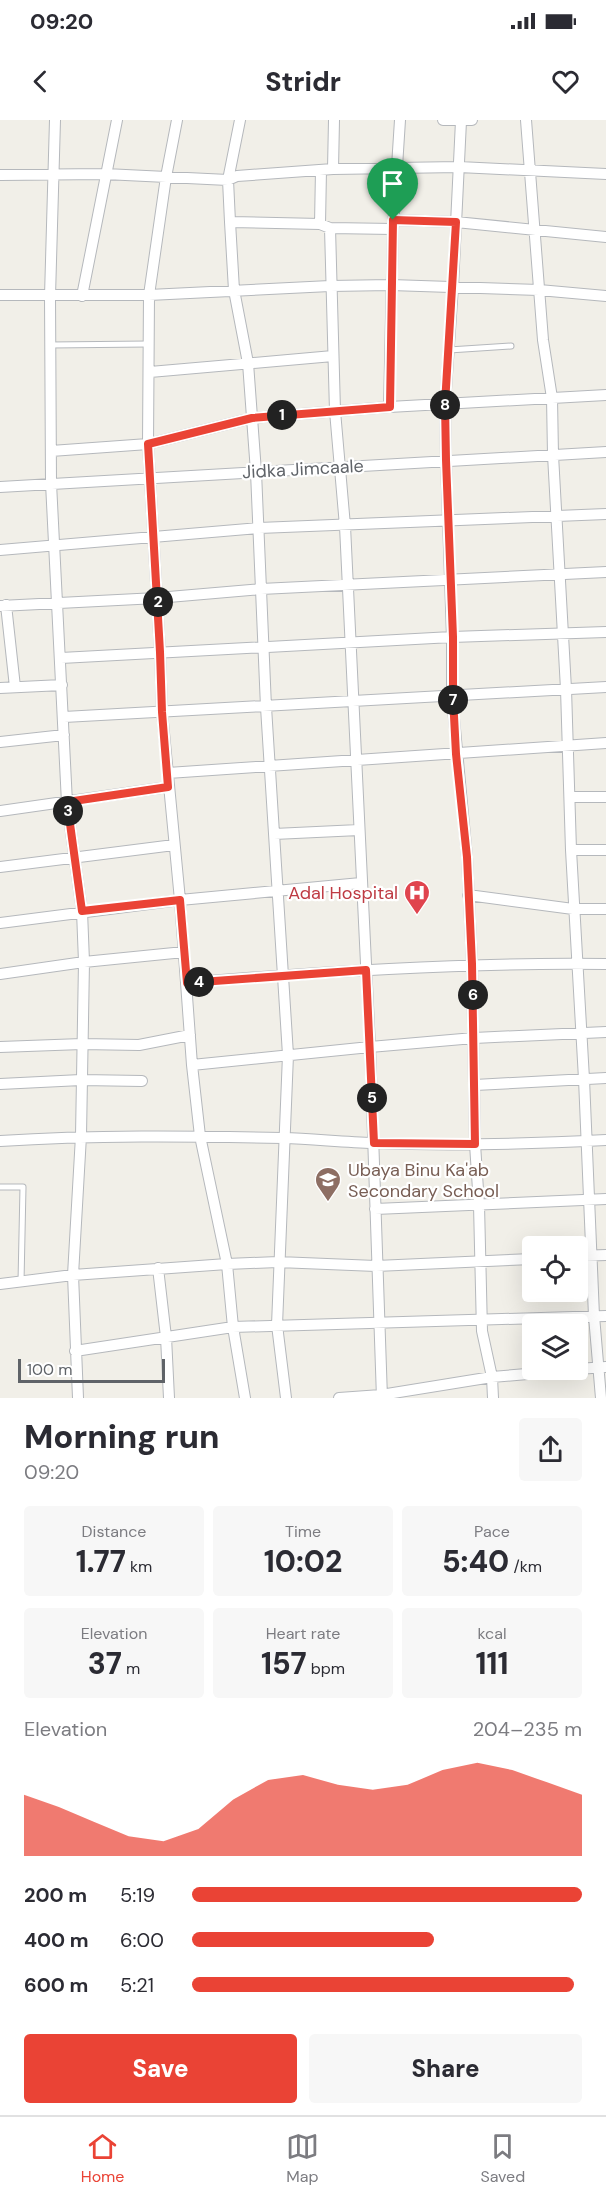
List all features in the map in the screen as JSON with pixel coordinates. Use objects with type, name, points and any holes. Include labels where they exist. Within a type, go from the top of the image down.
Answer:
[{"type":"street","points":[[55,120],[50,296],[51,483],[63,685],[67,802],[82,911],[84,962],[81,1136],[73,1275],[78,1398]]},
{"type":"street","points":[[82,296],[117,120]]},
{"type":"street","points":[[177,120],[166,177],[149,294],[148,444],[162,712],[200,1136],[227,1264],[233,1328],[245,1398]]},
{"type":"street","points":[[240,120],[228,180],[230,222],[234,290],[248,363],[260,528],[266,707],[288,1055],[277,1325],[286,1398]]},
{"type":"street","points":[[333,169],[334,120]]},
{"type":"street","points":[[390,407],[393,225],[400,120]]},
{"type":"street","points":[[443,120],[472,120]]},
{"type":"street","points":[[526,120],[543,340],[552,398],[561,633],[566,689],[573,909],[582,1033],[593,1256],[600,1316],[601,1398]]},
{"type":"street","points":[[461,121],[445,404],[446,460],[453,697],[456,754],[467,857],[472,964],[475,1144],[482,1331],[492,1377],[493,1398]]},
{"type":"street","points":[[0,175],[105,174],[228,180],[237,176],[333,169],[459,167],[606,174]]},
{"type":"street","points":[[321,170],[330,286],[335,411],[345,525],[354,701],[358,830],[374,1143],[381,1396]]},
{"type":"street","points":[[230,222],[325,226],[456,222],[606,237]]},
{"type":"street","points":[[0,295],[82,296],[392,285],[539,290],[606,296]]},
{"type":"street","points":[[150,372],[333,356]]},
{"type":"street","points":[[51,451],[148,444],[252,418],[390,407],[606,395]]},
{"type":"street","name":"Jidka Jimcaale","points":[[0,487],[606,452]]},
{"type":"street","points":[[0,550],[260,528],[606,514]]},
{"type":"street","points":[[15,687],[3,605],[157,598],[348,584],[606,572]]},
{"type":"street","points":[[61,658],[453,637],[606,632]]},
{"type":"street","points":[[0,688],[63,685]]},
{"type":"street","points":[[64,717],[606,687]]},
{"type":"street","points":[[0,742],[64,735]]},
{"type":"street","points":[[168,773],[606,743]]},
{"type":"street","points":[[0,811],[168,787]]},
{"type":"street","points":[[570,797],[606,797]]},
{"type":"street","points":[[274,834],[358,830]]},
{"type":"street","points":[[0,867],[174,845]]},
{"type":"street","points":[[571,850],[606,850]]},
{"type":"street","points":[[0,922],[180,900],[361,883]]},
{"type":"street","points":[[468,895],[573,909],[606,909]]},
{"type":"street","points":[[0,974],[84,962],[184,952]]},
{"type":"street","points":[[187,983],[472,964],[606,964]]},
{"type":"street","points":[[192,1065],[474,1038],[606,1032]]},
{"type":"street","points":[[0,1047],[82,1044],[139,1045],[190,1035]]},
{"type":"street","points":[[475,1085],[606,1078]]},
{"type":"street","points":[[0,1084],[81,1080],[142,1081]]},
{"type":"street","points":[[0,1141],[81,1136],[200,1136],[374,1143],[475,1144],[606,1140]]},
{"type":"street","points":[[375,1209],[606,1199]]},
{"type":"street","points":[[588,1256],[606,1255]]},
{"type":"street","points":[[0,1284],[73,1275],[227,1264],[278,1262],[376,1266],[522,1259]]},
{"type":"street","points":[[158,1268],[166,1337],[169,1398]]},
{"type":"street","points":[[75,1351],[233,1328],[277,1325],[600,1316]]},
{"type":"street","points":[[339,1398],[381,1396],[522,1374]]},
{"type":"lane","points":[[50,345],[148,344]]},
{"type":"lane","points":[[449,350],[511,346]]},
{"type":"lane","points":[[0,1187],[23,1187],[21,1281]]},
{"type":"place","name":"Adal Hospital","points":[[417,916]]},
{"type":"place","name":"Ubaya Binu Ka'ab Secondary School","points":[[328,1203]]},
{"type":"route","points":[[393,220],[456,222],[445,404],[446,460],[453,697],[456,754],[467,857],[472,964],[475,1144],[374,1143],[366,970],[187,983],[180,900],[82,911],[67,802],[168,787],[148,444],[252,418],[390,407],[393,220]]}]
